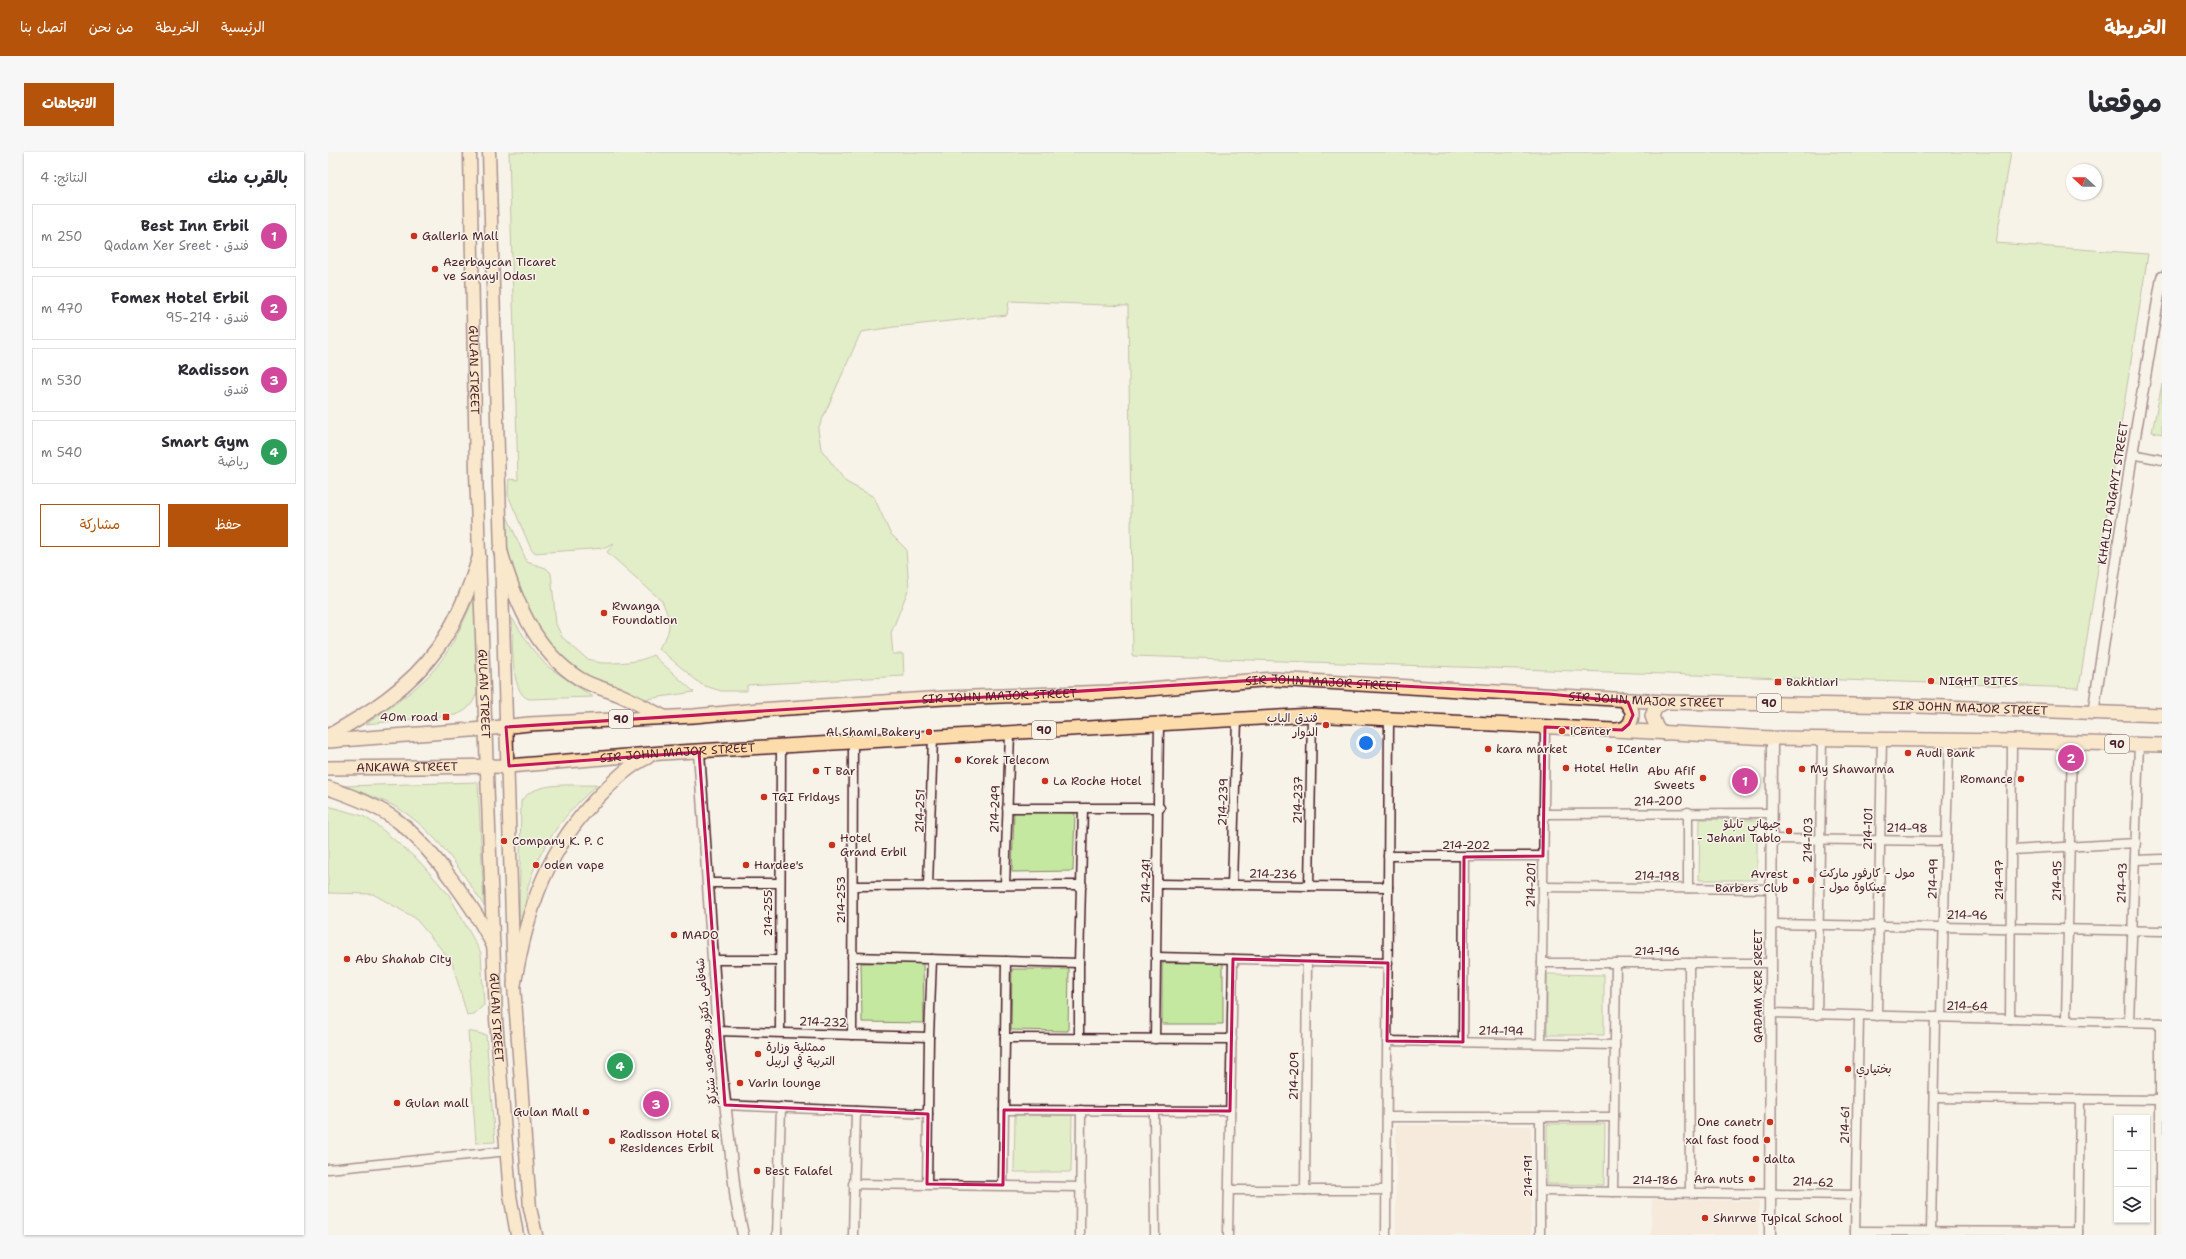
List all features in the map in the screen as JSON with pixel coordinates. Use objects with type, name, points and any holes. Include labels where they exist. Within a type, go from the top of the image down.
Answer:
[{"type":"highway","points":[[500,548],[515,596],[543,645],[554,658],[580,678],[599,689],[620,695],[665,717]]},
{"type":"highway","points":[[328,736],[362,717],[389,697],[418,672],[437,650],[467,595],[479,558]]},
{"type":"highway","name":"SIR JOHN MAJOR STREET","points":[[484,730],[529,724],[665,717],[945,698],[1110,692],[1274,679],[1665,702],[1955,707],[2093,714],[2162,715]]},
{"type":"highway","points":[[1617,730],[1626,728],[1632,720],[1632,711],[1624,699]]},
{"type":"highway","points":[[1665,702],[1656,707],[1652,716],[1656,729],[1665,733]]},
{"type":"highway","name":"SIR JOHN MAJOR STREET","points":[[487,766],[509,766],[662,753],[1312,715],[1772,738],[2072,742],[2162,745]]},
{"type":"highway","name":"90","points":[[328,741],[484,730]]},
{"type":"highway","points":[[514,985],[531,908],[544,874],[562,840],[590,805],[627,769],[644,758],[662,753]]},
{"type":"highway","name":"ANKAWA STREET","points":[[328,768],[487,766]]},
{"type":"highway","points":[[328,788],[372,806],[399,822],[441,867],[484,926],[493,945]]},
{"type":"main road","name":"GULAN STREET","points":[[470,152],[475,465],[496,1018],[508,1151],[510,1195],[517,1235]]},
{"type":"main road","name":"GULAN STREET","points":[[489,152],[500,548],[506,727],[509,766],[514,985],[530,1208],[536,1235]]},
{"type":"main road","points":[[470,174],[476,182],[483,182],[488,178],[490,172]]},
{"type":"street","name":"KHALID AJGAYI STREET","points":[[2093,714],[2132,454],[2162,277]]},
{"type":"street","points":[[2132,454],[2162,460]]},
{"type":"street","name":"214-237","points":[[1309,886],[1312,715]]},
{"type":"street","name":"214-239","points":[[1232,885],[1237,719]]},
{"type":"street","points":[[1386,1235],[1389,720]]},
{"type":"street","name":"214-241","points":[[1155,1039],[1160,808],[1159,724]]},
{"type":"street","name":"214-201","points":[[1541,1044],[1545,727]]},
{"type":"street","name":"214-249","points":[[1005,885],[1010,732]]},
{"type":"street","name":"214-251","points":[[928,886],[933,737]]},
{"type":"street","name":"QADAM XER SREET","points":[[1770,1235],[1772,738]]},
{"type":"street","name":"214-103","points":[[1817,1015],[1822,739]]},
{"type":"street","name":"214-101","points":[[1877,1016],[1882,740]]},
{"type":"street","name":"214-99","points":[[1931,1231],[1934,1098],[1944,927],[1949,741]]},
{"type":"street","name":"214-97","points":[[2010,1019],[2012,741]]},
{"type":"street","name":"214-253","points":[[852,1035],[853,742]]},
{"type":"street","name":"214-95","points":[[2066,1020],[2072,742]]},
{"type":"street","name":"214-93","points":[[2129,1022],[2139,744]]},
{"type":"street","name":"214-255","points":[[780,1032],[781,746]]},
{"type":"street","name":"شەقامی دکتۆر موحەمەد شێرکۆ","points":[[699,752],[717,1031],[736,1201],[743,1235]]},
{"type":"street","points":[[1007,808],[1160,808]]},
{"type":"street","points":[[1079,1038],[1079,963],[1083,809]]},
{"type":"street","points":[[1688,812],[1688,888]]},
{"type":"street","name":"214-200","points":[[1544,814],[1688,812],[1772,813]]},
{"type":"street","name":"214-98","points":[[1772,839],[1946,841]]},
{"type":"street","points":[[2011,850],[2136,843]]},
{"type":"street","name":"214-202","points":[[1388,856],[1543,856]]},
{"type":"street","points":[[1463,1042],[1464,857]]},
{"type":"street","points":[[2135,860],[2162,860]]},
{"type":"street","points":[[708,883],[780,883]]},
{"type":"street","name":"214-236","points":[[1158,884],[1388,887]]},
{"type":"street","points":[[853,886],[1082,885]]},
{"type":"street","name":"214-198","points":[[1543,887],[1772,889]]},
{"type":"street","name":"214-96","points":[[1772,924],[2162,931]]},
{"type":"street","points":[[852,957],[1079,963]]},
{"type":"street","points":[[1157,957],[1388,963]]},
{"type":"street","points":[[927,1184],[929,1037],[932,959]]},
{"type":"street","points":[[1228,1235],[1233,959]]},
{"type":"street","points":[[713,960],[780,960]]},
{"type":"street","points":[[1003,1185],[1006,961]]},
{"type":"street","name":"214-209","points":[[1305,1190],[1307,961]]},
{"type":"street","name":"214-196","points":[[1542,963],[1771,963]]},
{"type":"street","points":[[1613,1192],[1616,963]]},
{"type":"street","points":[[1689,963],[1690,1192]]},
{"type":"street","name":"214-64","points":[[1771,1014],[2161,1023]]},
{"type":"street","name":"214-61","points":[[1855,1233],[1859,1016]]},
{"type":"street","points":[[2160,1235],[2161,1023]]},
{"type":"street","name":"214-232","points":[[717,1031],[929,1037]]},
{"type":"street","points":[[1005,1038],[1232,1040]]},
{"type":"street","name":"214-194","points":[[1387,1041],[1615,1044]]},
{"type":"street","points":[[1934,1098],[2161,1100]]},
{"type":"street","points":[[1855,1233],[1931,1231],[2078,1233],[2080,1099]]},
{"type":"street","points":[[725,1105],[928,1114]]},
{"type":"street","points":[[777,1235],[781,1107]]},
{"type":"street","points":[[1004,1110],[1230,1111]]},
{"type":"street","points":[[1080,1235],[1081,1110]]},
{"type":"street","points":[[853,1235],[853,1184],[856,1111]]},
{"type":"street","points":[[1154,1111],[1155,1235]]},
{"type":"street","points":[[1387,1117],[1614,1117]]},
{"type":"street","name":"214-191","points":[[1540,1117],[1540,1235]]},
{"type":"street","points":[[328,1169],[508,1151]]},
{"type":"street","points":[[853,1184],[1081,1187]]},
{"type":"street","points":[[1229,1190],[1386,1190]]},
{"type":"street","name":"214-186","points":[[1540,1191],[1770,1193]]},
{"type":"street","name":"214-62","points":[[1770,1193],[1856,1195]]},
{"type":"highlighted area","points":[[1274,679],[1549,694],[1628,702],[1633,715],[1629,724],[1622,730],[1545,727],[1543,856],[1464,857],[1463,1042],[1387,1041],[1388,963],[1233,959],[1230,1111],[1004,1110],[1003,1185],[927,1184],[928,1114],[725,1105],[699,752],[509,766],[506,727]]},
{"type":"shaded area","points":[[1396,1125],[1531,1126],[1531,1235],[1396,1235]]},
{"type":"shaded area","name":"Shnrwe Typical School","points":[[1652,1199],[1759,1201],[1758,1235],[1651,1235]]},
{"type":"green space","points":[[509,152],[2011,152],[1996,243],[2148,254],[2079,688],[1133,656],[1128,306],[1009,301],[1007,315],[861,332],[818,429],[821,449],[846,482],[874,497],[890,533],[906,549],[909,588],[891,633],[893,654],[903,654],[904,676],[747,685],[747,691],[721,691],[702,685],[658,648],[666,636],[669,626],[669,620],[665,608],[662,601],[607,552],[614,544],[605,548],[534,553],[508,495],[509,479],[518,480]]},
{"type":"green space","points":[[2162,384],[2162,434],[2152,432]]},
{"type":"green space","points":[[507,516],[527,562],[546,568],[551,573],[556,624],[562,637],[587,659],[600,663],[635,661],[653,655],[694,692],[640,700],[584,674],[550,647],[529,614],[507,562]]},
{"type":"green space","points":[[475,596],[477,693],[469,707],[463,712],[455,715],[366,724],[413,690],[437,666],[454,641]]},
{"type":"green space","points":[[512,618],[533,650],[547,666],[593,697],[529,699],[523,695],[518,687],[513,663]]},
{"type":"green space","points":[[478,782],[484,906],[454,861],[430,833],[416,821],[402,810],[386,802],[343,786]]},
{"type":"green space","points":[[597,785],[564,818],[546,844],[533,872],[528,887],[523,917],[519,921],[521,801],[528,794],[545,787]]},
{"type":"green space","points":[[328,806],[363,816],[378,826],[419,861],[449,895],[481,953],[484,1005],[474,1014],[467,1015],[452,962],[415,918],[373,894],[328,893]]},
{"type":"green space","points":[[1014,811],[1075,813],[1073,871],[1012,872]]},
{"type":"green space","points":[[1700,819],[1757,820],[1757,880],[1699,880]]},
{"type":"green space","points":[[923,962],[924,1023],[862,1022],[861,963]]},
{"type":"green space","points":[[1223,962],[1223,1024],[1162,1024],[1162,963]]},
{"type":"green space","points":[[1012,969],[1069,969],[1068,1031],[1011,1030]]},
{"type":"green space","points":[[1547,974],[1604,975],[1604,1035],[1547,1035]]},
{"type":"green space","points":[[468,1031],[486,1035],[495,1142],[476,1143]]},
{"type":"green space","points":[[1015,1115],[1072,1115],[1071,1172],[1014,1172]]},
{"type":"green space","points":[[1547,1124],[1605,1124],[1604,1185],[1547,1184]]},
{"type":"place","name":"Galleria Mall","points":[[414,236]]},
{"type":"place","name":"Azerbaycan Ticaret ve Sanayi Odası","points":[[435,269]]},
{"type":"place","name":"Rwanga Foundation","points":[[604,613]]},
{"type":"place","name":"NIGHT BITES","points":[[1931,681]]},
{"type":"place","name":"Bakhtiari","points":[[1778,682]]},
{"type":"place","name":"40m road","points":[[446,717]]},
{"type":"place","name":"فندق الباب الدوار","points":[[1326,725]]},
{"type":"place","name":"iCenter","points":[[1562,731]]},
{"type":"place","name":"Al Shami Bakery","points":[[929,732]]},
{"type":"place","name":"kara market","points":[[1488,749]]},
{"type":"place","name":"ICenter","points":[[1609,749]]},
{"type":"place","name":"Audi Bank","points":[[1908,753]]},
{"type":"place","name":"Fomex Hotel Erbil","points":[[2071,758]]},
{"type":"place","name":"Korek Telecom","points":[[958,760]]},
{"type":"place","name":"Hotel Helin","points":[[1566,768]]},
{"type":"place","name":"My Shawarma","points":[[1802,769]]},
{"type":"place","name":"T Bar","points":[[816,771]]},
{"type":"place","name":"Abu Afif Sweets","points":[[1703,778]]},
{"type":"place","name":"Romance","points":[[2021,779]]},
{"type":"place","name":"La Roche Hotel","points":[[1045,781]]},
{"type":"place","name":"Best Inn Erbil","points":[[1745,781]]},
{"type":"place","name":"TGI Fridays","points":[[764,797]]},
{"type":"place","name":"جیهانی تابلۆ - Jehani Tablo","points":[[1789,831]]},
{"type":"place","name":"Company K. P. C","points":[[504,841]]},
{"type":"place","name":"Hotel Grand Erbil","points":[[832,845]]},
{"type":"place","name":"oden vape","points":[[536,865]]},
{"type":"place","name":"Hardee's","points":[[746,865]]},
{"type":"place","name":"مول - كارفور ماركت - عينكاوة مول","points":[[1811,880]]},
{"type":"place","name":"Avrest Barbers Club","points":[[1796,881]]},
{"type":"place","name":"MADO","points":[[674,935]]},
{"type":"place","name":"Abu Shahab City","points":[[347,959]]},
{"type":"place","name":"ممثلية وزارة التربية في اربيل","points":[[758,1054]]},
{"type":"place","name":"Smart Gym","points":[[620,1066]]},
{"type":"place","name":"بختياري","points":[[1848,1069]]},
{"type":"place","name":"Varin lounge","points":[[740,1083]]},
{"type":"place","name":"Gulan mall","points":[[397,1103]]},
{"type":"place","name":"Radisson","points":[[656,1104]]},
{"type":"place","name":"Gulan Mall","points":[[586,1112]]},
{"type":"place","name":"One canetr","points":[[1770,1122]]},
{"type":"place","name":"xal fast food","points":[[1767,1140]]},
{"type":"place","name":"Radisson Hotel & Residences Erbil","points":[[612,1141]]},
{"type":"place","name":"dalta","points":[[1756,1159]]},
{"type":"place","name":"Best Falafel","points":[[757,1171]]},
{"type":"place","name":"Ara nuts","points":[[1752,1179]]},
{"type":"place","name":"Shnrwe Typical School","points":[[1705,1218]]}]
